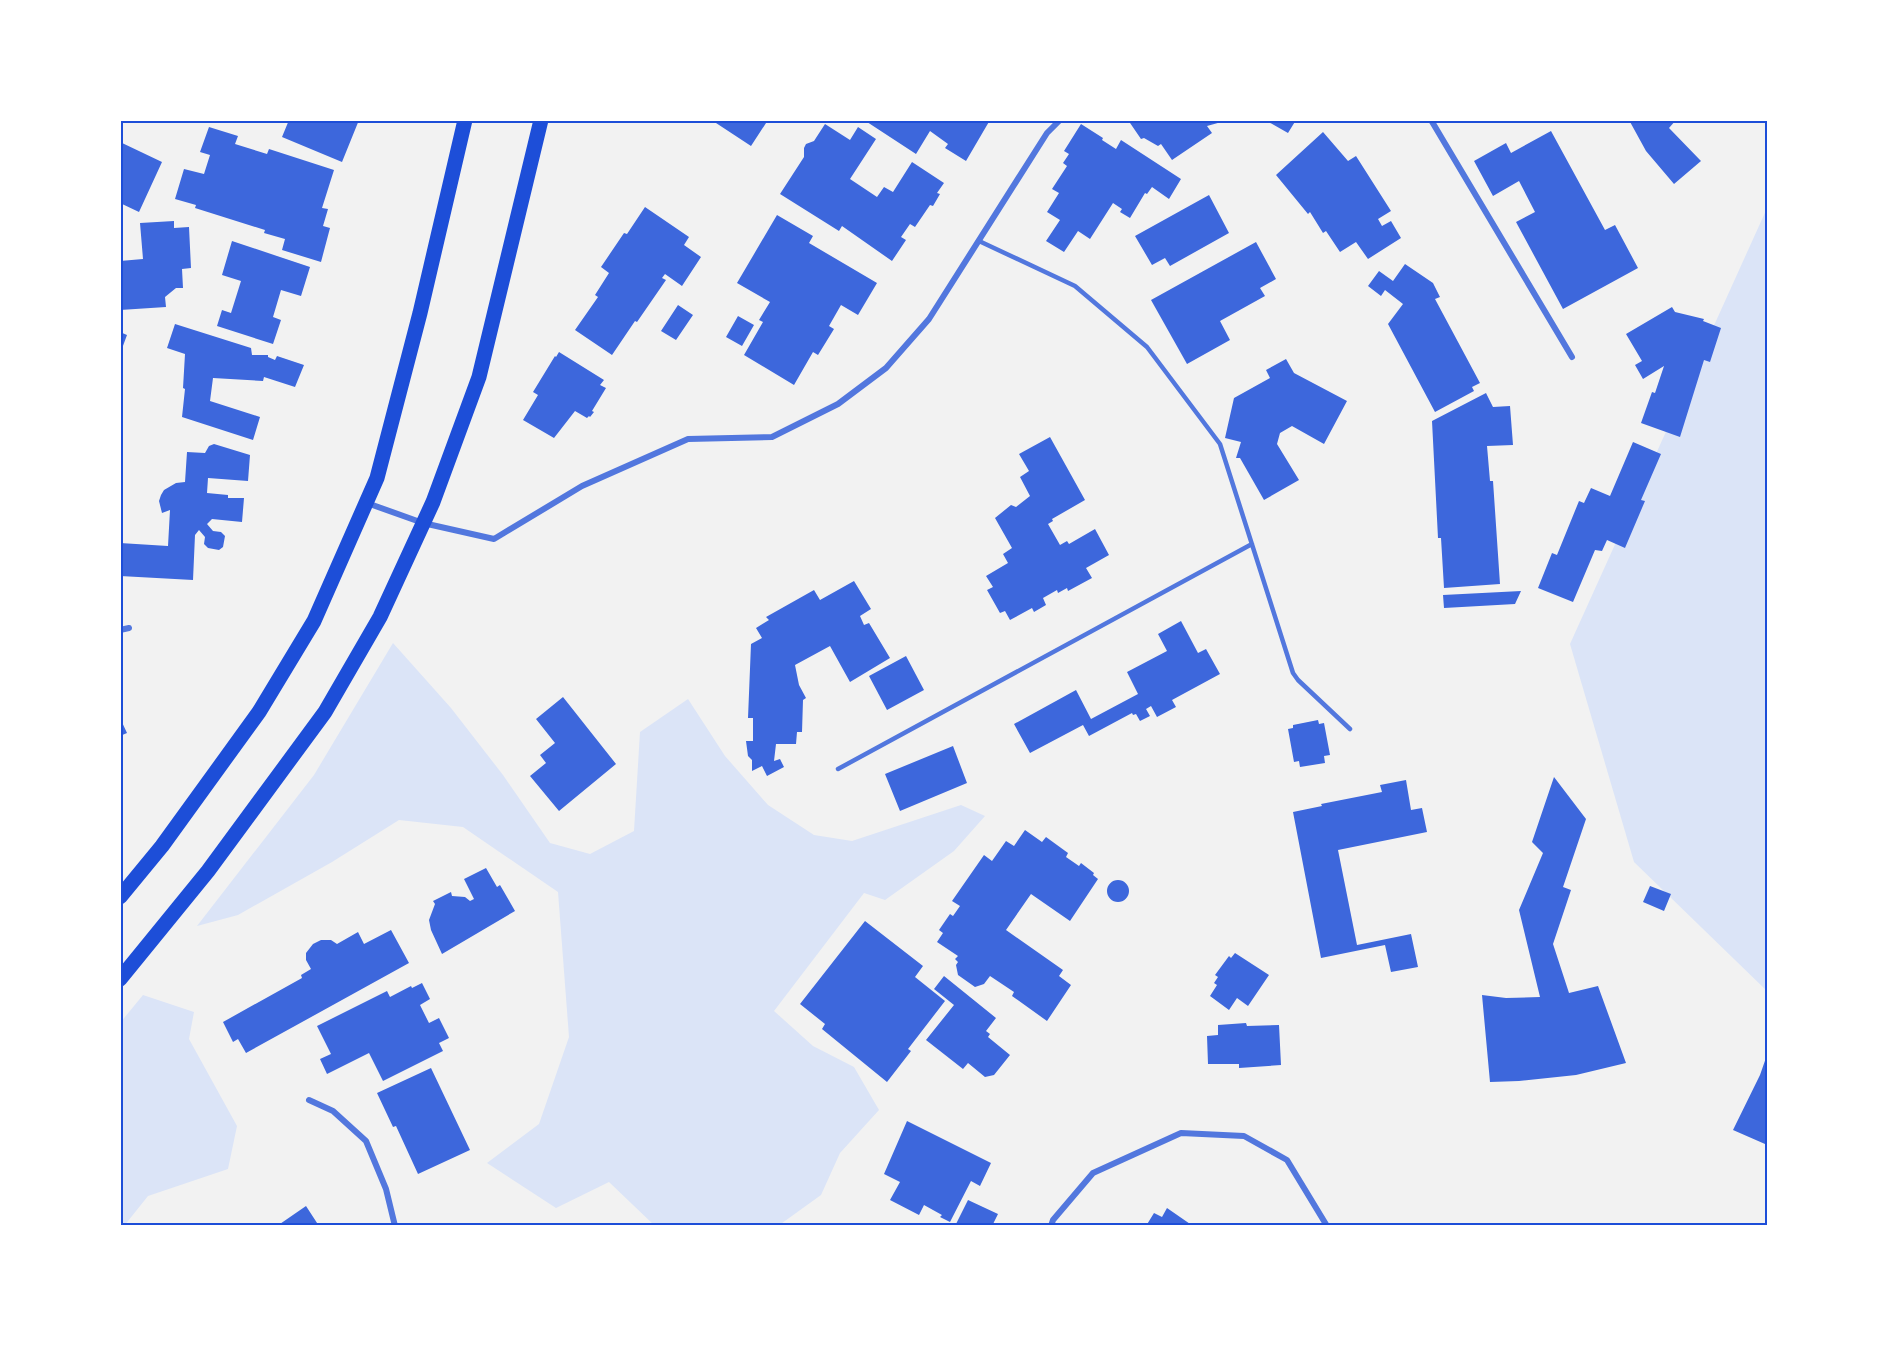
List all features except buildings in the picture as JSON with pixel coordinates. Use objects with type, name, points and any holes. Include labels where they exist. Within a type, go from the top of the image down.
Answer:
[{"type":"main road","points":[[120,897],[162,846],[259,712],[314,621],[377,478],[420,313],[465,120]]},
{"type":"main road","points":[[120,979],[208,872],[325,712],[380,617],[433,502],[479,377],[542,120]]},
{"type":"street","points":[[366,503],[423,524],[494,539],[582,486],[688,439],[772,437],[838,404],[886,368],[929,319],[1047,133],[1060,120]]},
{"type":"street","points":[[1431,120],[1572,357]]},
{"type":"street","points":[[120,630],[129,628]]},
{"type":"street","points":[[309,1100],[333,1111],[366,1141],[386,1189],[395,1226]]},
{"type":"street","points":[[1051,1226],[1053,1220],[1093,1173],[1181,1133],[1244,1136],[1287,1160],[1327,1226]]},
{"type":"lane","points":[[979,241],[1075,286],[1147,347],[1220,444],[1293,673],[1350,729]]},
{"type":"lane","points":[[838,769],[1251,544]]},
{"type":"shaded area","points":[[1768,206],[1768,992],[1634,862],[1570,644]]},
{"type":"shaded area","points":[[393,643],[451,708],[503,775],[550,843],[590,854],[634,831],[640,732],[688,699],[725,756],[768,805],[814,835],[852,841],[961,805],[985,816],[954,851],[885,900],[864,893],[774,1011],[813,1046],[854,1067],[879,1110],[840,1153],[821,1195],[778,1226],[655,1226],[609,1182],[556,1208],[487,1163],[539,1124],[569,1037],[558,892],[463,827],[399,820],[332,862],[238,915],[197,926],[314,775]]},
{"type":"shaded area","points":[[143,995],[194,1012],[189,1039],[237,1126],[228,1169],[148,1196],[124,1226],[120,1226],[120,1023]]}]
